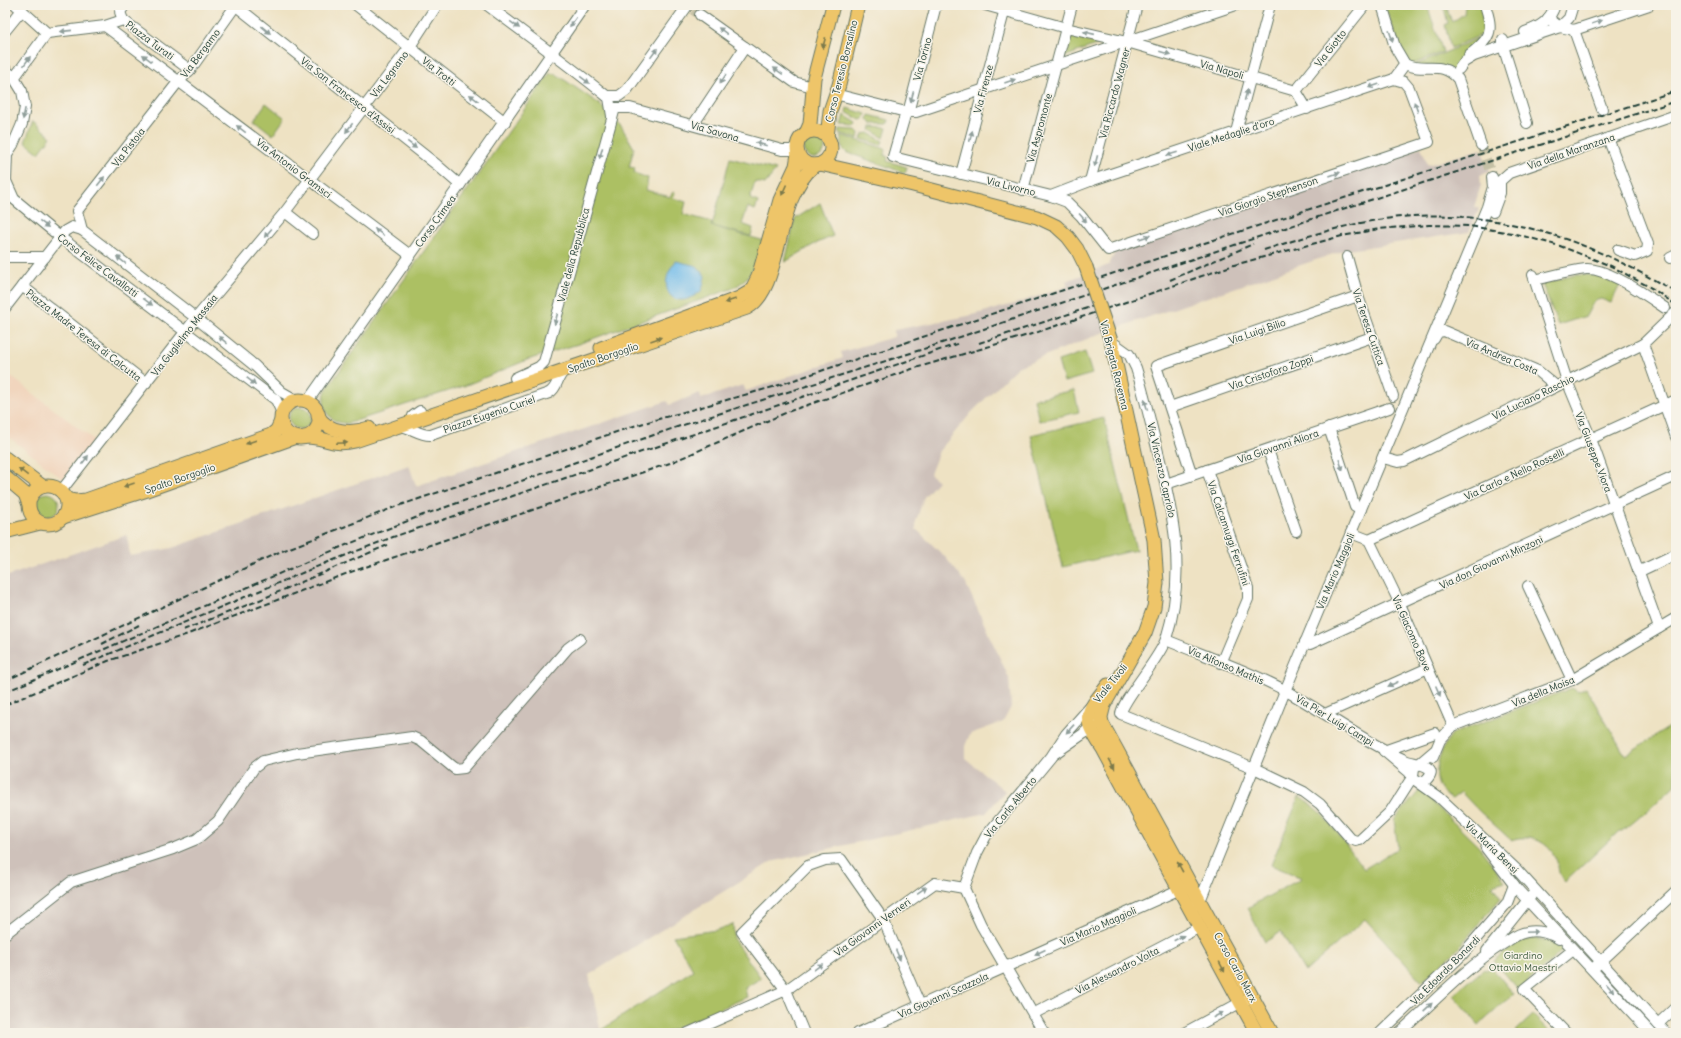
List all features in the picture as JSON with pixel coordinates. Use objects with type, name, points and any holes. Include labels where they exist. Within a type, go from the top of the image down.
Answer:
[{"type":"main road","name":"Corso Teresio Borsalino","points":[[808,131],[813,88],[833,5]]},
{"type":"main road","name":"Corso Teresio Borsalino","points":[[829,141],[828,116],[858,5]]},
{"type":"main road","points":[[808,131],[816,131],[829,141],[827,158],[818,164],[805,162],[798,150],[802,136],[808,131]]},
{"type":"main road","name":"Via Brigata Ravenna","points":[[829,141],[835,155],[840,159],[913,185]]},
{"type":"main road","name":"Spalto Borgoglio","points":[[318,416],[324,423],[331,427],[354,432],[516,378],[748,293],[758,277],[780,200],[796,166],[798,150]]},
{"type":"main road","name":"Via Brigata Ravenna","points":[[818,164],[913,185],[1021,212],[1051,224],[1072,241],[1086,267],[1111,341],[1144,492],[1157,565],[1156,591],[1151,616],[1141,642],[1130,659]]},
{"type":"main road","name":"Spalto Borgoglio","points":[[5,532],[40,523],[55,523],[63,517],[154,488],[267,448],[287,439],[318,437],[332,443],[346,443],[410,427],[566,370],[741,310],[752,305],[765,288],[784,219],[793,195],[805,175],[818,164]]},
{"type":"main road","points":[[302,401],[314,407],[318,416],[316,427],[312,432],[300,437],[285,430],[282,417],[286,406],[302,401]]},
{"type":"main road","name":"Spalto Borgoglio","points":[[5,458],[42,486],[52,486],[64,495],[76,501],[86,500],[265,437],[277,430],[282,417]]},
{"type":"main road","points":[[5,477],[25,494],[35,520],[40,523]]},
{"type":"main road","points":[[5,532],[24,523],[33,492],[42,486]]},
{"type":"main road","points":[[63,517],[67,505],[64,495]]},
{"type":"main road","name":"Viale Tivoli","points":[[1130,659],[1098,707],[1088,718],[1090,729],[1195,904]]},
{"type":"main road","name":"Viale Tivoli","points":[[1098,707],[1104,726],[1185,887]]},
{"type":"main road","name":"Corso Carlo Marx","points":[[1195,904],[1200,927],[1246,999],[1272,1033]]},
{"type":"main road","name":"Corso Carlo Marx","points":[[1195,904],[1246,999],[1258,1033]]},
{"type":"street","points":[[123,20],[120,12],[125,5]]},
{"type":"street","name":"Via Bergamo","points":[[178,82],[190,70],[236,5]]},
{"type":"street","name":"Via San Francesco d'Assisi","points":[[236,5],[460,185]]},
{"type":"street","name":"Via Trotti","points":[[356,5],[505,122]]},
{"type":"street","name":"Via Legnano","points":[[310,180],[409,48],[437,5]]},
{"type":"street","name":"Corso Crimea","points":[[302,401],[410,255],[505,122],[585,5]]},
{"type":"street","name":"Via Torino","points":[[894,157],[936,5]]},
{"type":"street","points":[[985,5],[1005,8],[1066,28],[1072,5]]},
{"type":"street","name":"Via Riccardo Wagner","points":[[1090,181],[1137,5]]},
{"type":"street","points":[[835,94],[907,113],[916,112],[1236,5]]},
{"type":"street","points":[[1236,132],[1270,5]]},
{"type":"street","name":"Via Giotto","points":[[1296,91],[1365,5]]},
{"type":"street","points":[[1382,5],[1395,47],[1405,64],[1418,68],[1446,69],[1458,74]]},
{"type":"street","points":[[1485,5],[1491,27],[1495,35],[1503,43],[1527,122]]},
{"type":"street","points":[[1458,74],[1462,63],[1469,58],[1541,26],[1548,18],[1555,5]]},
{"type":"street","points":[[1503,43],[1560,27],[1568,18],[1573,5]]},
{"type":"street","points":[[1548,18],[1560,27],[1574,30],[1649,5]]},
{"type":"street","points":[[489,6],[542,45],[563,64],[607,96],[611,102],[612,116]]},
{"type":"street","points":[[5,31],[19,7],[47,33]]},
{"type":"street","name":"Via Firenze","points":[[961,174],[1005,8]]},
{"type":"street","points":[[607,96],[620,96],[631,85],[693,9],[794,82],[813,88]]},
{"type":"street","name":"Piazza Turati","points":[[105,26],[123,20],[190,70]]},
{"type":"street","points":[[14,78],[47,33],[105,26]]},
{"type":"street","name":"Piazza Turati","points":[[105,26],[178,82]]},
{"type":"street","points":[[1481,145],[1458,74],[1462,61],[1485,41],[1491,27]]},
{"type":"street","name":"Via Napoli","points":[[1066,28],[1127,42],[1296,91]]},
{"type":"street","name":"Via Aspromonte","points":[[1023,190],[1066,28]]},
{"type":"street","points":[[1574,30],[1602,110]]},
{"type":"street","points":[[693,125],[745,47]]},
{"type":"street","points":[[542,67],[550,62],[563,64]]},
{"type":"street","points":[[1394,79],[1405,64]]},
{"type":"street","name":"Corso Felice Cavallotti","points":[[5,69],[14,78],[22,91],[25,107],[22,124],[13,145],[6,155],[8,198],[276,400],[282,417]]},
{"type":"street","name":"Viale Medaglie d'oro","points":[[1051,196],[1090,181],[1394,79]]},
{"type":"street","name":"Via Giorgio Stephenson","points":[[1108,250],[1429,142],[1409,88],[1404,82],[1394,79]]},
{"type":"street","name":"Via Antonio Gramsci","points":[[178,82],[410,255]]},
{"type":"street","name":"Via Pistoia","points":[[77,211],[178,82]]},
{"type":"street","points":[[630,108],[625,105],[624,100],[631,85]]},
{"type":"street","points":[[1296,91],[1307,109]]},
{"type":"street","points":[[612,116],[617,108],[630,108]]},
{"type":"street","name":"Via Savona","points":[[630,108],[782,150],[798,150]]},
{"type":"street","name":"Viale della Repubblica","points":[[516,378],[539,367],[544,362],[612,116]]},
{"type":"street","name":"Via della Maranzana","points":[[1493,212],[1500,193],[1500,181],[1504,177],[1608,138],[1676,116]]},
{"type":"street","points":[[1608,138],[1648,244],[1647,251],[1635,256],[1618,250]]},
{"type":"street","name":"Via Livorno","points":[[894,157],[1051,196],[1067,202],[1081,216],[1108,250]]},
{"type":"street","name":"Via Mario Maggioli","points":[[1195,904],[1254,768],[1491,197],[1492,178]]},
{"type":"street","name":"Via Guglielmo Massaia","points":[[64,495],[146,383],[196,318],[310,180]]},
{"type":"street","name":"Corso Felice Cavallotti","points":[[77,211],[82,230],[196,318],[255,366],[282,392],[302,401]]},
{"type":"street","points":[[285,212],[313,234]]},
{"type":"street","points":[[5,308],[60,237],[70,228],[82,230]]},
{"type":"street","points":[[5,257],[45,257]]},
{"type":"street","name":"Via Teresa Cuttica","points":[[1346,257],[1393,396]]},
{"type":"street","name":"Via Giuseppe Viora","points":[[1659,628],[1590,439],[1566,381],[1534,278],[1587,269],[1596,270],[1626,283],[1665,308]]},
{"type":"street","name":"Piazza Madre Teresa di Calcutta","points":[[22,286],[146,383]]},
{"type":"street","name":"Via Luigi Bilio","points":[[1170,408],[1156,366],[1358,296]]},
{"type":"street","name":"Via Luciano Raschio","points":[[1383,458],[1398,462],[1404,461],[1643,344],[1675,313]]},
{"type":"street","name":"Via Andrea Costa","points":[[1429,348],[1438,333],[1444,331],[1538,371],[1556,386]]},
{"type":"street","name":"Via Cristoforo Zoppi","points":[[1170,408],[1372,337]]},
{"type":"street","name":"Via Vincenzo Capriolo","points":[[1111,341],[1128,353],[1135,364],[1166,484],[1174,529],[1178,569],[1175,606],[1166,640],[1149,671],[1126,702],[1121,712],[1124,715],[1254,768]]},
{"type":"street","points":[[1643,344],[1676,437]]},
{"type":"street","name":"Piazza Eugenio Curiel","points":[[410,427],[429,435],[467,425],[549,393],[556,387],[558,377],[566,370]]},
{"type":"street","points":[[1399,418],[1392,414],[1389,408],[1390,401],[1393,396],[1399,394],[1408,397]]},
{"type":"street","name":"Via Carlo e Nello Rosselli","points":[[1369,540],[1676,400]]},
{"type":"street","points":[[1170,408],[1192,475]]},
{"type":"street","name":"Via Giovanni Aliora","points":[[1166,484],[1389,408]]},
{"type":"street","points":[[410,427],[413,416],[420,411]]},
{"type":"street","points":[[1328,428],[1355,507],[1361,509]]},
{"type":"street","points":[[1268,450],[1296,531]]},
{"type":"street","name":"Via Calcamuggi Ferrufini","points":[[1207,470],[1248,588],[1248,599],[1221,663]]},
{"type":"street","name":"Via don Giovanni Minzoni","points":[[1305,642],[1310,644],[1400,604],[1676,476]]},
{"type":"street","points":[[1351,533],[1369,540]]},
{"type":"street","name":"Via Giacomo Bove","points":[[1369,540],[1400,604],[1453,726]]},
{"type":"street","points":[[1638,572],[1676,554]]},
{"type":"street","points":[[1528,586],[1572,680]]},
{"type":"street","name":"Via della Moisa","points":[[1430,772],[1434,752],[1444,735],[1453,726],[1572,680],[1676,618]]},
{"type":"street","points":[[5,934],[71,882],[173,849],[197,839],[218,821],[254,768],[263,761],[296,753],[412,737],[421,740],[455,769],[464,768],[568,648],[580,639]]},
{"type":"street","name":"Via Alfonso Mathis","points":[[1166,640],[1285,691]]},
{"type":"street","points":[[1325,714],[1428,668]]},
{"type":"street","name":"Via Pier Luigi Campi","points":[[1285,691],[1384,751],[1407,761],[1419,764]]},
{"type":"street","points":[[1051,756],[1059,743],[1098,707]]},
{"type":"street","points":[[1051,756],[1090,729]]},
{"type":"street","points":[[1384,751],[1435,733]]},
{"type":"street","points":[[1074,740],[1089,737],[1097,742],[1103,749]]},
{"type":"street","name":"Via Pier Luigi Campi","points":[[1384,751],[1439,797],[1462,819]]},
{"type":"street","name":"Via della Moisa","points":[[1419,764],[1434,752]]},
{"type":"street","name":"Via Carlo Alberto","points":[[964,888],[977,853],[986,836],[1051,756]]},
{"type":"street","points":[[1254,768],[1310,796],[1320,804],[1351,839],[1356,841],[1360,840],[1390,812],[1404,790],[1417,780],[1426,780],[1430,772],[1426,765],[1419,764],[1413,769],[1417,780]]},
{"type":"street","name":"Via Pier Luigi Campi","points":[[1430,772],[1439,797]]},
{"type":"street","name":"Via Maria Bensi","points":[[1462,819],[1528,902],[1573,950],[1597,966],[1666,1033]]},
{"type":"street","name":"Via Maria Bensi","points":[[1462,819],[1518,871],[1651,1033]]},
{"type":"street","points":[[804,1033],[786,990],[742,932],[808,866],[825,860],[841,859],[882,920],[920,1005]]},
{"type":"street","name":"Via Giovanni Verneri","points":[[688,1033],[786,990],[935,883],[964,888]]},
{"type":"street","name":"Via Mario Maggioli","points":[[1006,968],[1185,887]]},
{"type":"street","points":[[1516,887],[1532,888]]},
{"type":"street","name":"Via Edoardo Bonardi","points":[[1380,1033],[1461,956],[1507,903],[1516,887]]},
{"type":"street","points":[[964,888],[981,925],[1044,1033]]},
{"type":"street","name":"Via Edoardo Bonardi","points":[[1399,1033],[1480,958],[1528,902],[1532,894],[1532,888]]},
{"type":"street","points":[[1597,966],[1676,891]]},
{"type":"street","name":"Via Alessandro Volta","points":[[1033,1014],[1200,927]]},
{"type":"street","name":"Via Edoardo Bonardi","points":[[1480,958],[1515,936],[1527,932],[1538,932],[1554,936],[1573,950]]},
{"type":"street","points":[[1566,1033],[1524,989],[1573,950]]},
{"type":"street","name":"Via Giovanni Scazzola","points":[[858,1033],[1006,968]]},
{"type":"street","points":[[1184,1033],[1246,999]]},
{"type":"street","points":[[1658,1024],[1676,1007]]},
{"type":"shaded area","points":[[1421,147],[1428,165],[1481,149],[1490,171],[1480,175],[1481,185],[1474,207],[1479,209],[1469,232],[1342,251],[1102,333],[1017,367],[971,413],[939,451],[930,474],[938,481],[924,497],[916,521],[916,529],[946,558],[965,582],[1009,678],[1011,707],[1003,722],[970,734],[965,746],[965,758],[1005,791],[986,813],[771,862],[589,975],[601,1033],[5,1033],[5,577],[127,535],[130,556],[172,548],[409,465],[416,486],[667,401],[669,405],[700,393],[701,399],[743,385],[746,391],[843,358],[841,352],[894,337],[894,330],[968,316],[1014,304],[1068,286],[1066,281],[1109,265],[1115,252]]},
{"type":"shaded area","points":[[5,372],[94,440],[78,462],[75,461],[71,466],[74,468],[64,480],[5,434]]},
{"type":"green space","points":[[1384,5],[1427,5],[1443,52],[1411,65],[1406,63]]},
{"type":"green space","points":[[1443,5],[1447,5],[1452,22],[1464,14],[1465,5],[1482,5],[1488,32],[1451,48],[1445,25],[1448,23]]},
{"type":"green space","points":[[1488,34],[1454,74],[1412,67]]},
{"type":"green space","points":[[1071,35],[1098,44],[1064,57]]},
{"type":"green space","points":[[550,73],[556,74],[598,103],[621,126],[634,148],[629,167],[635,168],[634,173],[648,178],[646,190],[670,197],[673,192],[675,193],[673,198],[686,202],[683,214],[712,222],[711,226],[765,241],[753,269],[744,280],[731,289],[578,344],[527,360],[464,386],[349,423],[336,421],[325,409],[324,397],[326,390]]},
{"type":"green space","points":[[266,103],[285,118],[273,135],[254,120]]},
{"type":"green space","points":[[847,108],[866,114],[864,119],[860,120],[846,112]]},
{"type":"green space","points":[[844,115],[857,123],[856,126],[841,125]]},
{"type":"green space","points":[[869,115],[889,120],[888,124],[872,124],[868,119]]},
{"type":"green space","points":[[33,121],[51,137],[39,153],[25,142]]},
{"type":"green space","points":[[872,127],[887,128],[884,138],[871,130]]},
{"type":"green space","points":[[840,129],[856,130],[859,133],[858,139],[839,133]]},
{"type":"green space","points":[[869,133],[883,141],[881,145],[861,139],[863,134]]},
{"type":"green space","points":[[840,135],[886,149],[884,155],[888,157],[887,161],[907,167],[905,173],[846,152],[843,149]]},
{"type":"green space","points":[[814,136],[822,139],[825,147],[822,155],[814,158],[806,155],[803,147],[806,139]]},
{"type":"green space","points":[[730,158],[776,170],[765,184],[755,182],[750,199],[758,202],[755,210],[748,207],[742,224],[753,228],[751,236],[712,226]]},
{"type":"green space","points":[[820,203],[833,236],[813,245],[785,262],[795,219]]},
{"type":"green space","points":[[1575,275],[1597,275],[1620,285],[1611,303],[1601,299],[1594,301],[1586,316],[1558,325],[1542,284]]},
{"type":"green space","points":[[1085,352],[1092,374],[1064,382],[1058,361]]},
{"type":"green space","points":[[1074,390],[1079,412],[1039,421],[1034,399]]},
{"type":"green space","points":[[300,407],[308,410],[311,418],[308,426],[300,429],[292,426],[289,418],[292,410]]},
{"type":"green space","points":[[1104,418],[1136,550],[1063,567],[1031,435]]},
{"type":"green space","points":[[42,493],[52,493],[59,500],[59,510],[52,517],[42,517],[35,510],[35,500]]},
{"type":"green space","points":[[1572,688],[1578,692],[1586,688],[1625,755],[1676,723],[1676,784],[1643,815],[1642,814],[1622,831],[1619,831],[1565,882],[1560,875],[1558,864],[1552,851],[1547,846],[1530,838],[1517,838],[1511,840],[1479,811],[1461,792],[1452,799],[1444,793],[1439,786],[1437,768],[1442,750],[1452,734]]},
{"type":"green space","points":[[1420,790],[1479,847],[1505,881],[1492,885],[1501,898],[1455,952],[1422,982],[1365,919],[1305,972],[1281,932],[1265,942],[1247,908],[1302,878],[1271,865],[1299,797],[1319,811],[1364,869],[1398,848],[1394,820]]},
{"type":"green space","points":[[733,924],[734,940],[761,978],[745,988],[747,997],[665,1033],[601,1033],[601,1030],[693,970],[673,936],[717,930]]},
{"type":"green space","name":"Giardino Ottavio Maestri","points":[[1532,938],[1549,941],[1563,950],[1519,990],[1494,961],[1517,943]]},
{"type":"green space","name":"Giardino Ottavio Maestri","points":[[1491,967],[1514,994],[1479,1025],[1453,995],[1484,969],[1486,970]]},
{"type":"green space","points":[[1533,1015],[1551,1033],[1518,1033],[1516,1031]]},
{"type":"water","points":[[676,261],[697,266],[705,276],[702,290],[692,297],[683,300],[675,299],[670,295],[667,288],[667,280],[670,270]]},
{"type":"tunnel","points":[[693,10],[700,15]]},
{"type":"tunnel","points":[[1481,145],[1492,177]]},
{"type":"railway","points":[[5,681],[277,553],[395,507],[637,425],[773,387],[1189,248],[1676,91]]},
{"type":"railway","points":[[5,692],[341,547],[423,515],[677,427],[933,346],[1324,215],[1676,101]]},
{"type":"railway","points":[[1264,250],[1324,232],[1384,219],[1412,216],[1468,217],[1524,227],[1577,243],[1622,263],[1676,292]]},
{"type":"railway","points":[[5,705],[108,661],[188,634],[348,573],[670,463],[790,411],[912,369],[1035,333],[1234,265],[1342,236],[1379,229],[1429,225],[1469,226],[1512,233],[1560,246],[1611,266],[1653,289],[1676,305]]},
{"type":"railway","points":[[1170,280],[1253,244]]},
{"type":"railway","points":[[979,343],[1106,302]]},
{"type":"railway","points":[[83,665],[321,565],[393,537],[957,344]]},
{"type":"railway","points":[[183,630],[255,602],[390,544]]},
{"type":"railway","points":[[102,644],[139,625]]}]
